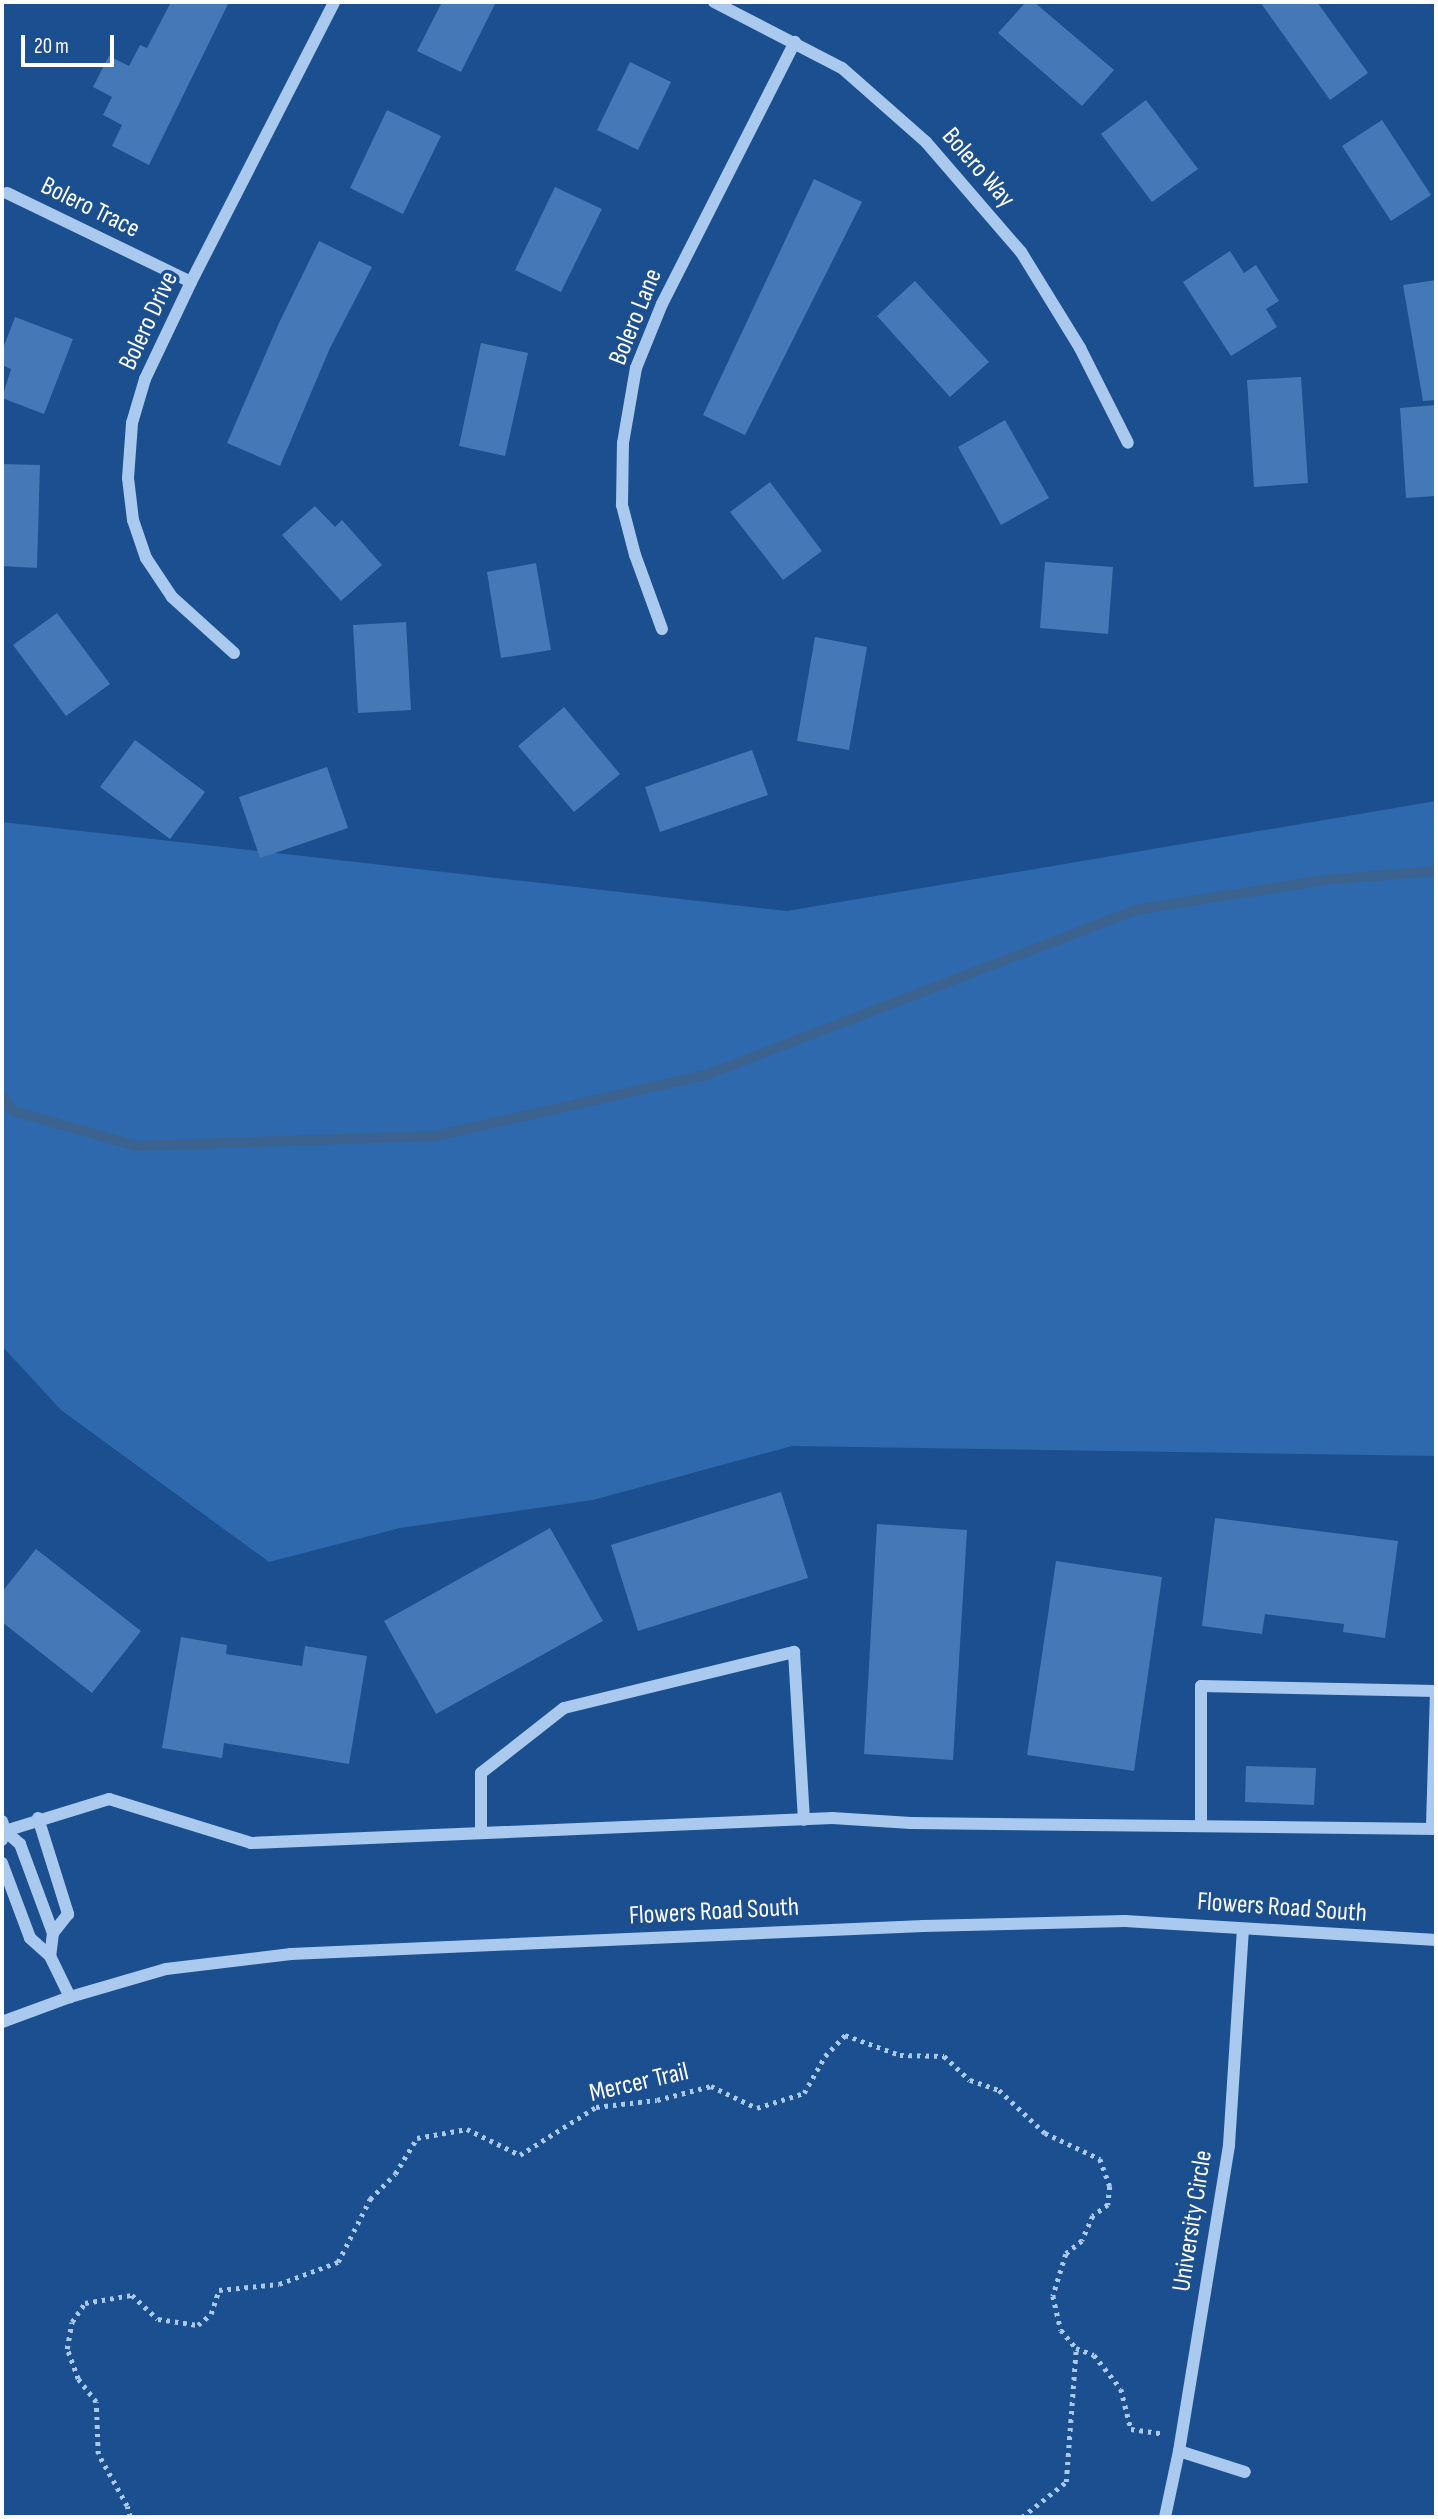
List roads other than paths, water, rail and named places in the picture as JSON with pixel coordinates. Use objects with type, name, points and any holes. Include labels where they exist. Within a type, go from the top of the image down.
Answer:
[{"type":"street","name":"Bolero Drive","points":[[234,653],[172,597],[146,558],[131,509],[128,478],[132,423],[145,379],[191,282],[334,2]]},
{"type":"street","name":"Bolero Way","points":[[713,2],[842,68],[926,142],[1021,252],[1080,348],[1128,443]]},
{"type":"street","name":"Bolero Lane","points":[[662,629],[635,555],[622,505],[623,443],[636,368],[662,304],[795,42]]},
{"type":"street","name":"Bolero Trace","points":[[7,192],[191,282]]},
{"type":"street","points":[[481,1833],[481,1773],[564,1708],[794,1652],[804,1820]]},
{"type":"street","points":[[3,1830],[109,1799],[251,1843],[804,1820],[1201,1826],[1434,1829],[1436,1691],[1201,1686],[1201,1826]]},
{"type":"street","points":[[38,1818],[68,1914],[53,1933]]},
{"type":"street","points":[[3,1830],[20,1844],[53,1933],[50,1956]]},
{"type":"street","points":[[2,1863],[30,1938],[50,1956],[70,1997]]},
{"type":"street","name":"Flowers Road South","points":[[2,2022],[70,1997],[166,1969],[291,1954],[923,1926],[1125,1921],[1436,1940]]},
{"type":"street","name":"University Circle","points":[[1164,2517],[1182,2435],[1229,2145],[1243,1928]]},
{"type":"street","points":[[1179,2451],[1245,2472]]},
{"type":"waterway","points":[[2,1097],[13,1111],[137,1146],[435,1136],[706,1075],[1136,910],[1324,880],[1436,871]]}]
